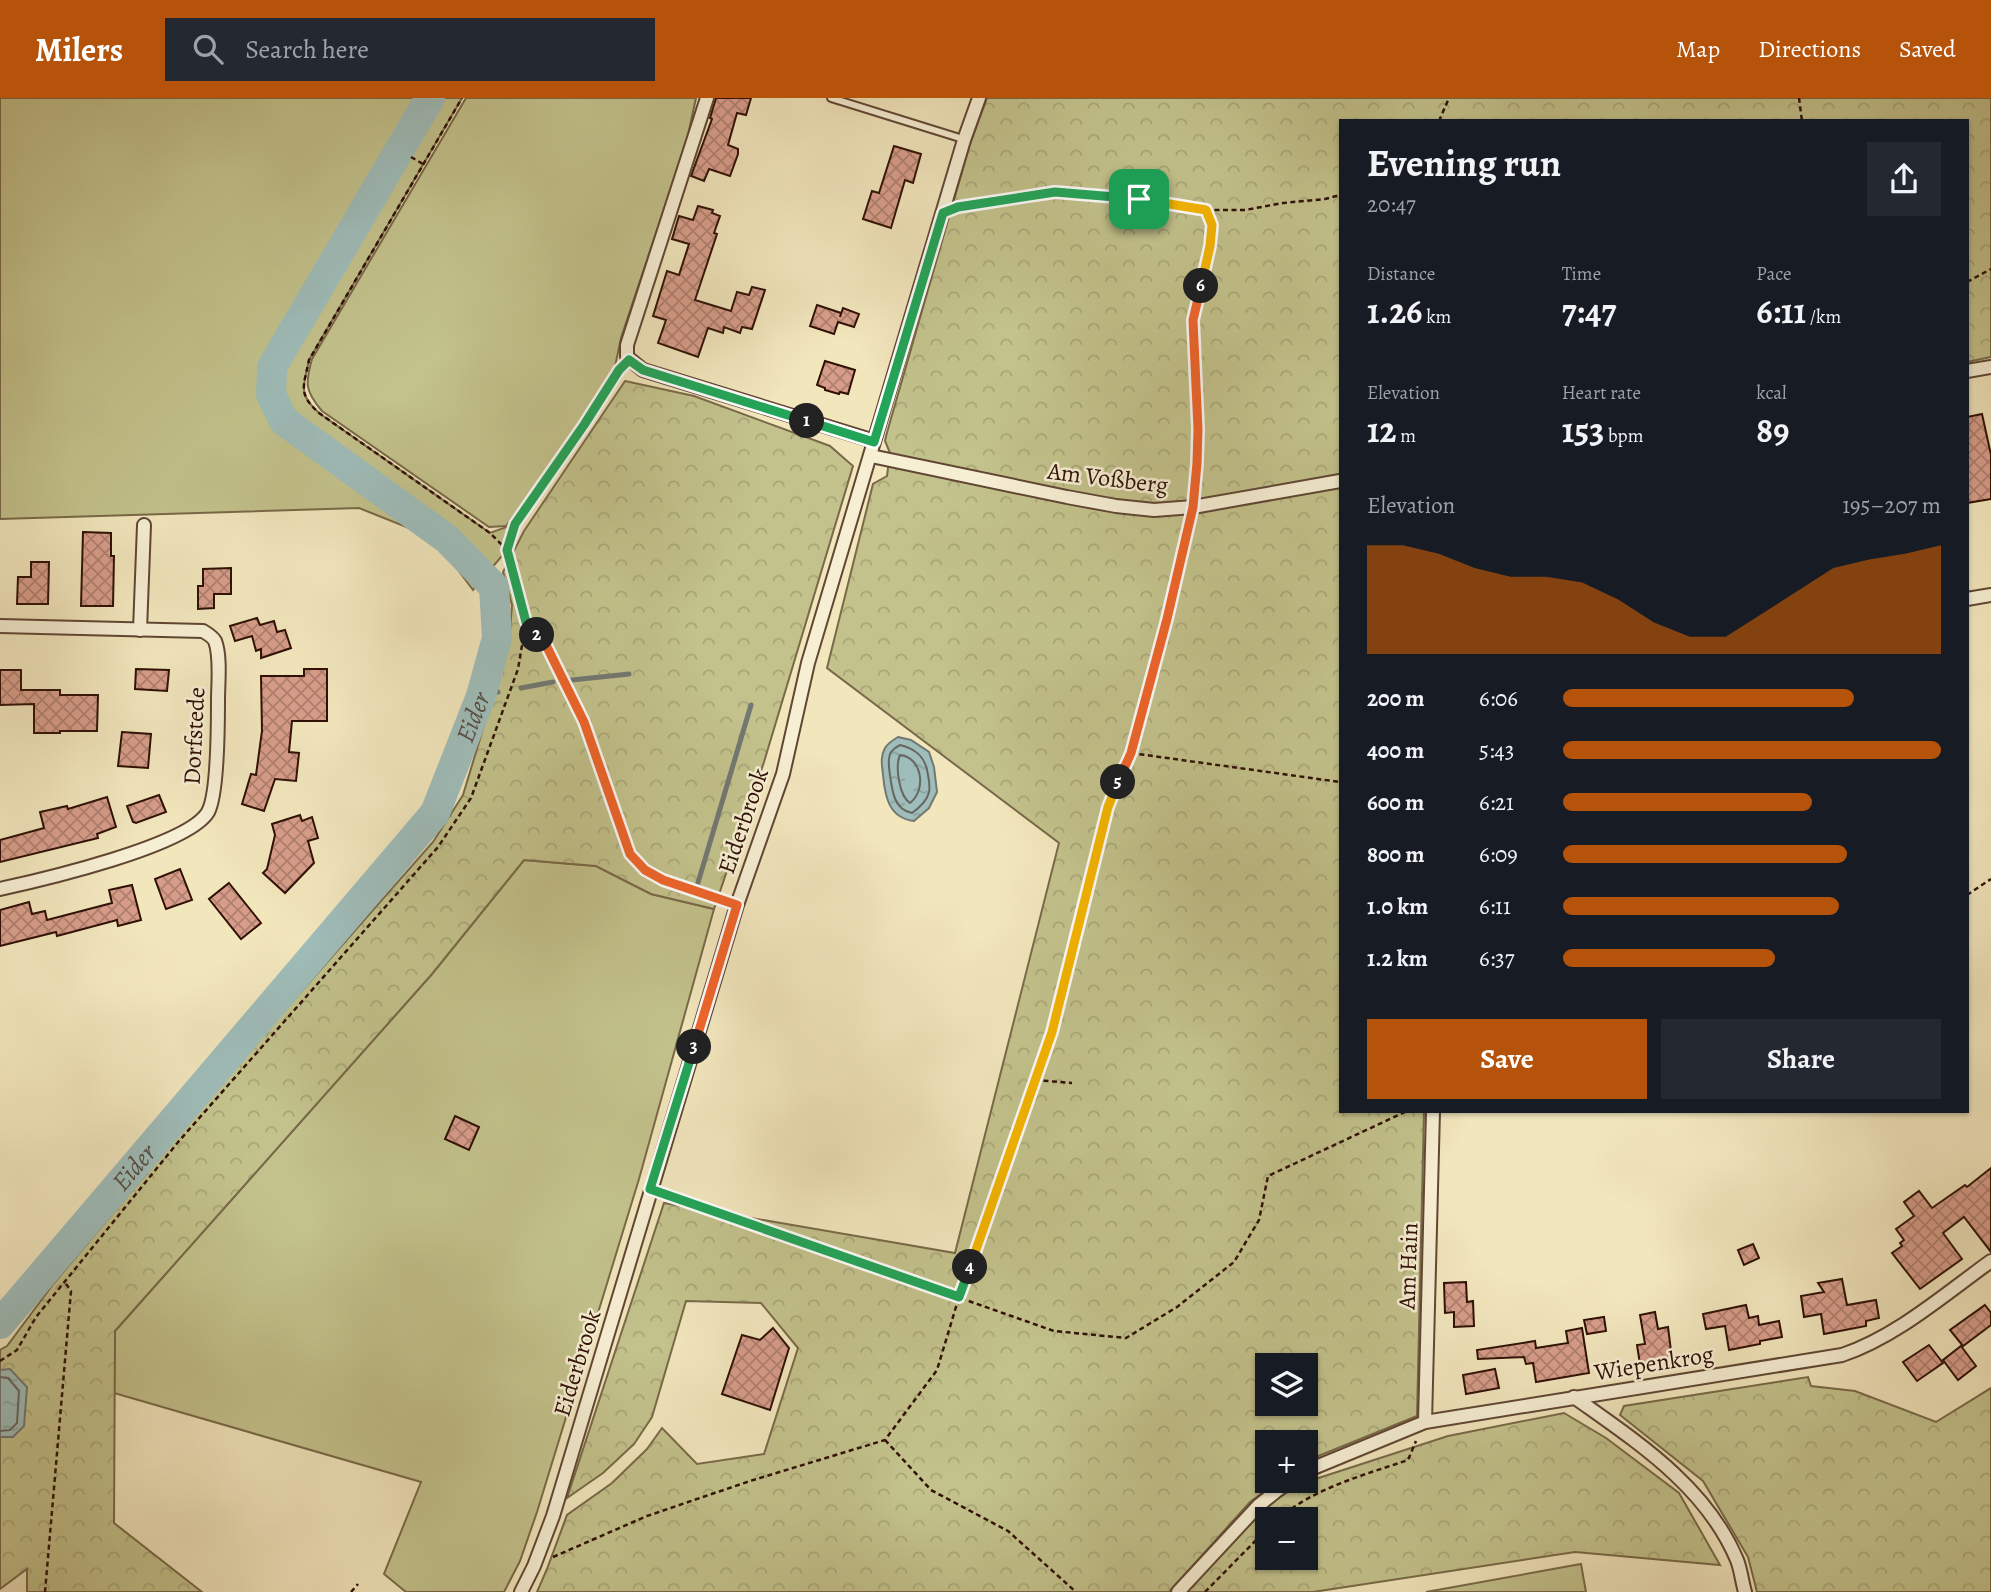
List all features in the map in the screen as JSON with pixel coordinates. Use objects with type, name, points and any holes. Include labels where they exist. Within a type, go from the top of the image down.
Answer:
[{"type":"street","points":[[707,98],[627,345],[629,360],[643,370],[874,442]]},
{"type":"street","name":"Eiderbrook","points":[[520,1592],[534,1566],[553,1516],[737,905],[782,774],[808,663],[964,140],[979,98]]},
{"type":"street","points":[[1969,371],[1991,367]]},
{"type":"street","name":"Am Voßberg","points":[[871,456],[1116,506],[1154,510],[1193,507],[1339,481]]},
{"type":"street","points":[[140,630],[145,525]]},
{"type":"street","points":[[1969,599],[1991,595]]},
{"type":"street","name":"Dorfstede","points":[[0,626],[203,631],[215,640],[218,653],[214,788],[210,808],[203,819],[169,838],[113,860],[0,889]]},
{"type":"street","name":"Am Hain","points":[[1425,1422],[1433,1113]]},
{"type":"street","name":"Wiepenkrog","points":[[1318,1466],[1425,1422],[1842,1355],[1887,1336],[1991,1261]]},
{"type":"street","points":[[1574,1397],[1665,1464],[1689,1488],[1718,1526],[1737,1561],[1745,1592]]},
{"type":"street","points":[[1178,1592],[1251,1512],[1274,1493]]},
{"type":"lane","points":[[831,98],[964,140]]},
{"type":"path","points":[[0,1361],[17,1350],[36,1317],[179,1141],[438,847],[471,798],[519,669],[526,622],[507,550],[490,533],[319,413],[309,404],[303,389],[309,360],[462,98]]},
{"type":"path","points":[[1440,119],[1450,98]]},
{"type":"path","points":[[1799,98],[1802,119]]},
{"type":"path","points":[[411,157],[423,164]]},
{"type":"path","points":[[943,213],[958,207],[1055,192],[1139,199],[1206,210],[1245,210],[1339,195]]},
{"type":"path","points":[[534,1566],[647,1516],[885,1440],[937,1370],[959,1297],[1052,1032],[1108,807],[1131,753],[1167,619],[1193,507],[1198,429],[1193,320],[1210,246],[1212,225],[1206,210]]},
{"type":"path","points":[[1969,281],[1991,269]]},
{"type":"path","points":[[507,550],[515,524],[619,370],[629,360]]},
{"type":"path","points":[[526,622],[547,647],[584,722],[630,854],[645,870],[663,880],[737,905]]},
{"type":"path","points":[[1131,753],[1339,782]]},
{"type":"path","points":[[1969,894],[1991,878]]},
{"type":"path","points":[[1035,1080],[1072,1083]]},
{"type":"path","points":[[650,1189],[1054,1331],[1126,1338],[1177,1307],[1234,1262],[1259,1220],[1268,1176],[1403,1113]]},
{"type":"path","points":[[45,1592],[71,1291],[64,1281]]},
{"type":"path","points":[[1292,1507],[1345,1481],[1408,1460],[1425,1422]]},
{"type":"path","points":[[885,1440],[931,1490],[1008,1531],[1076,1592]]},
{"type":"path","points":[[1205,1592],[1255,1540]]},
{"type":"path","points":[[351,1592],[358,1584]]},
{"type":"green space","points":[[0,98],[462,98],[309,360],[304,389],[307,400],[319,413],[490,533],[515,524],[507,550],[473,590],[434,538],[359,508],[0,519]]},
{"type":"green space","points":[[466,98],[696,98],[687,140],[621,338],[613,376],[506,526],[489,527],[322,411],[308,387],[312,359]]},
{"type":"green space","points":[[987,98],[1991,98],[1991,357],[1969,362],[1969,119],[1339,119],[1339,1113],[1424,1113],[1417,1416],[1318,1456],[1318,1430],[1255,1430],[1255,1493],[1262,1493],[1250,1502],[1169,1592],[537,1592],[567,1515],[612,1483],[647,1449],[662,1428],[697,1464],[764,1454],[798,1348],[761,1303],[686,1301],[652,1417],[634,1444],[603,1473],[567,1498],[664,1203],[955,1253],[1059,843],[827,668],[873,484],[887,476],[890,453],[885,441],[970,144]]},
{"type":"green space","points":[[625,381],[694,396],[830,446],[853,466],[764,762],[714,909],[651,894],[596,866],[524,860],[432,974],[115,1331],[114,1523],[202,1592],[27,1592],[27,1569],[0,1589],[0,1350],[7,1346],[54,1283],[256,1043],[433,842],[463,795],[509,643],[512,605],[503,572],[524,531]]},
{"type":"green space","points":[[524,860],[596,866],[651,894],[714,909],[639,1179],[520,1561],[504,1592],[406,1592],[384,1574],[421,1482],[114,1393],[115,1331],[432,974]]},
{"type":"green space","points":[[1808,1377],[1811,1386],[1855,1391],[1936,1422],[1991,1388],[1991,1592],[1757,1592],[1748,1557],[1703,1481],[1620,1415],[1624,1406]]},
{"type":"green space","points":[[1564,1413],[1606,1438],[1679,1493],[1720,1565],[1575,1552],[1313,1592],[1184,1592],[1255,1515],[1255,1570],[1318,1570],[1318,1507],[1265,1507],[1286,1493],[1318,1493],[1318,1478],[1448,1436]]},
{"type":"green space","points":[[1581,1564],[1586,1592],[1426,1592]]},
{"type":"water","points":[[898,737],[911,740],[929,752],[934,767],[937,792],[929,808],[914,821],[899,816],[894,811],[885,791],[882,755],[885,748]]},
{"type":"water","points":[[10,1369],[27,1387],[24,1426],[13,1437],[0,1437],[0,1370]]},
{"type":"building","points":[[716,98],[751,98],[746,115],[737,113],[728,145],[738,149],[730,176],[709,169],[704,181],[691,176],[712,119],[710,118]]},
{"type":"building","points":[[894,146],[921,154],[913,183],[905,180],[891,228],[863,219],[872,191],[879,193]]},
{"type":"building","points":[[698,206],[713,210],[712,213],[720,216],[714,233],[717,234],[695,300],[731,311],[737,292],[749,295],[752,287],[765,290],[752,329],[742,327],[740,333],[724,327],[723,333],[708,328],[698,357],[658,343],[666,320],[653,316],[667,271],[679,275],[689,244],[672,239],[679,216],[693,220]]},
{"type":"building","points":[[817,305],[841,313],[840,317],[843,308],[859,314],[854,327],[838,322],[834,334],[810,326]]},
{"type":"building","points":[[825,361],[855,370],[848,394],[825,390],[817,385]]},
{"type":"building","points":[[1982,414],[1991,455],[1991,499],[1969,503],[1969,417]]},
{"type":"building","points":[[83,532],[111,533],[111,556],[114,556],[113,606],[81,606]]},
{"type":"building","points":[[31,562],[49,562],[48,604],[17,604],[18,577],[31,577]]},
{"type":"building","points":[[231,568],[231,594],[214,594],[214,608],[198,609],[198,586],[203,586],[203,569]]},
{"type":"building","points":[[257,618],[260,625],[274,621],[277,632],[285,630],[291,648],[261,658],[261,649],[256,651],[252,636],[235,641],[230,626]]},
{"type":"building","points":[[136,669],[169,670],[167,691],[135,689]]},
{"type":"building","points":[[304,669],[327,669],[327,721],[292,721],[289,752],[299,753],[296,781],[275,779],[264,811],[242,804],[251,774],[256,775],[262,731],[261,676],[304,676]]},
{"type":"building","points":[[0,670],[21,670],[21,690],[60,690],[60,695],[98,695],[97,731],[34,733],[34,704],[0,705]]},
{"type":"building","points":[[122,732],[151,734],[148,768],[118,766]]},
{"type":"building","points":[[159,795],[166,812],[133,822],[127,806]]},
{"type":"building","points":[[107,797],[116,827],[97,834],[98,838],[0,862],[0,840],[44,828],[40,812],[67,806],[68,809]]},
{"type":"building","points":[[300,815],[302,821],[312,817],[318,838],[308,841],[314,863],[285,893],[263,873],[267,869],[275,835],[272,824]]},
{"type":"building","points":[[180,869],[192,900],[166,909],[155,879]]},
{"type":"building","points":[[229,883],[261,923],[241,939],[209,899]]},
{"type":"building","points":[[132,885],[141,920],[118,926],[117,920],[57,936],[56,932],[0,946],[0,910],[29,902],[32,914],[45,911],[47,920],[112,903],[109,890]]},
{"type":"building","points":[[455,1116],[479,1127],[469,1150],[445,1139]]},
{"type":"building","points":[[1991,1168],[1991,1252],[1964,1217],[1943,1233],[1962,1259],[1920,1289],[1892,1253],[1902,1246],[1900,1243],[1904,1240],[1896,1229],[1914,1216],[1904,1202],[1919,1191],[1932,1208],[1965,1185],[1967,1187]]},
{"type":"building","points":[[1753,1244],[1759,1258],[1744,1265],[1738,1250]]},
{"type":"building","points":[[1842,1279],[1847,1305],[1876,1300],[1879,1318],[1866,1321],[1866,1326],[1824,1334],[1821,1314],[1804,1317],[1801,1296],[1824,1292],[1818,1283]]},
{"type":"building","points":[[1466,1282],[1467,1302],[1473,1301],[1474,1326],[1454,1327],[1454,1312],[1445,1313],[1444,1283]]},
{"type":"building","points":[[1746,1305],[1749,1318],[1758,1316],[1759,1325],[1779,1321],[1782,1337],[1729,1350],[1725,1326],[1706,1329],[1703,1314]]},
{"type":"building","points":[[1985,1305],[1991,1313],[1991,1325],[1963,1346],[1950,1330]]},
{"type":"building","points":[[1655,1312],[1658,1329],[1668,1327],[1672,1359],[1640,1364],[1637,1345],[1645,1344],[1640,1315]]},
{"type":"building","points":[[1604,1317],[1606,1331],[1587,1334],[1584,1320]]},
{"type":"building","points":[[773,1328],[789,1348],[770,1410],[722,1394],[742,1335],[760,1340]]},
{"type":"building","points":[[1582,1328],[1589,1373],[1536,1382],[1533,1363],[1526,1364],[1524,1357],[1478,1359],[1477,1350],[1535,1341],[1536,1348],[1568,1343],[1566,1331]]},
{"type":"building","points":[[1929,1345],[1943,1363],[1917,1381],[1903,1362]]},
{"type":"building","points":[[1961,1346],[1976,1366],[1958,1380],[1943,1360]]},
{"type":"building","points":[[1495,1369],[1499,1388],[1466,1394],[1463,1375]]},
{"type":"waterway","name":"Eider","points":[[0,1324],[435,813],[481,696],[497,638],[494,587],[447,539],[284,421],[271,395],[272,367],[430,98]]},
{"type":"waterway","points":[[572,680],[629,674]]},
{"type":"waterway","points":[[521,688],[553,682]]},
{"type":"waterway","points":[[481,696],[498,692]]},
{"type":"waterway","points":[[697,886],[751,705]]},
{"type":"route","points":[[1055,192],[1139,199],[1206,210],[1212,225],[1210,246],[1193,320],[1198,429],[1193,507],[1167,619],[1131,753],[1108,807],[1052,1032],[959,1297],[650,1189],[737,905],[663,880],[645,870],[630,854],[584,722],[547,647],[526,622],[507,550],[515,524],[619,370],[629,360],[643,370],[874,442],[943,213],[958,207],[1055,192]]}]
